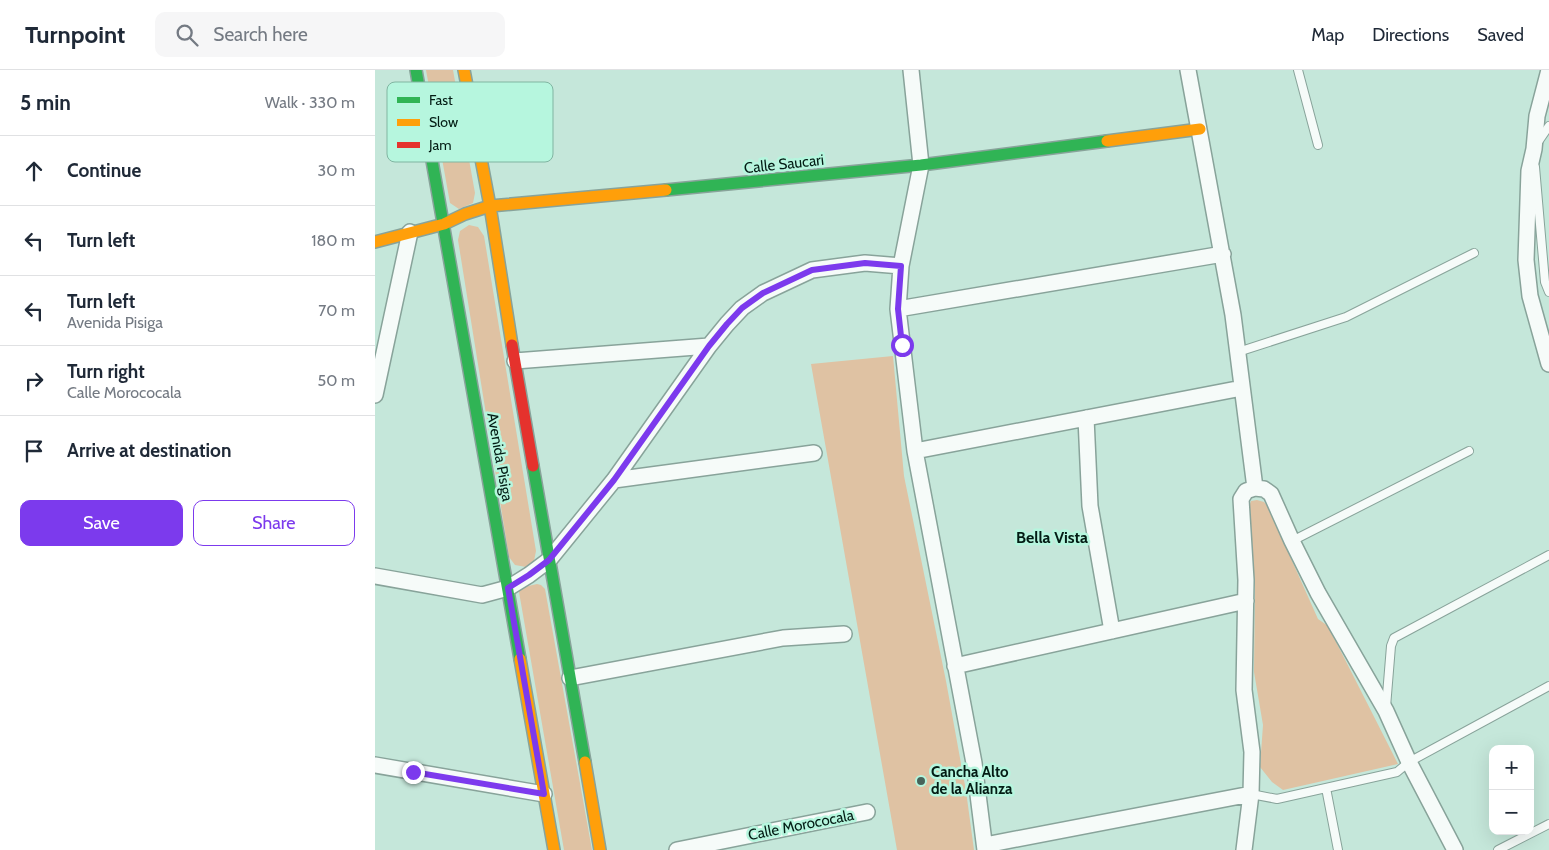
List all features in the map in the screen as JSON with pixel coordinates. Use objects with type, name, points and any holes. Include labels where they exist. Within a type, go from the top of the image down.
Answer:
[{"type":"street","points":[[911,70],[921,165],[901,266],[898,309],[915,451],[974,763],[985,848],[1251,794]]},
{"type":"street","points":[[1188,70],[1223,254],[1238,352],[1255,488]]},
{"type":"street","points":[[1549,70],[1537,116],[1534,149],[1529,171],[1526,260],[1530,296],[1549,364]]},
{"type":"street","name":"Calle Saucari","points":[[375,242],[444,224],[465,214],[490,206],[921,165],[1200,129]]},
{"type":"street","name":"Avenida Pisiga","points":[[433,162],[554,850]]},
{"type":"street","name":"Avenida Pisiga","points":[[482,162],[600,850]]},
{"type":"street","points":[[375,395],[410,232]]},
{"type":"street","points":[[898,309],[1223,254]]},
{"type":"street","points":[[375,576],[482,595],[508,588],[549,560],[614,480],[709,346],[742,308],[763,293],[812,270],[865,263],[901,266]]},
{"type":"street","points":[[515,361],[709,346]]},
{"type":"street","points":[[915,451],[1242,388]]},
{"type":"street","points":[[1086,418],[1091,506],[1113,631]]},
{"type":"street","points":[[614,480],[814,454]]},
{"type":"street","points":[[1244,850],[1251,794],[1252,752],[1245,690],[1246,601],[1241,499],[1246,492],[1255,488],[1264,488],[1271,494],[1318,593],[1386,711],[1409,762],[1455,850]]},
{"type":"street","points":[[955,666],[1246,601]]},
{"type":"street","points":[[570,678],[783,638],[844,634]]},
{"type":"street","points":[[375,765],[544,794]]},
{"type":"street","name":"Calle Morococala","points":[[677,850],[867,812]]},
{"type":"lane","points":[[1298,70],[1318,145]]},
{"type":"lane","points":[[1549,126],[1534,149],[1545,282],[1549,292]]},
{"type":"lane","points":[[1238,352],[1346,317],[1474,254]]},
{"type":"lane","points":[[1292,540],[1469,450]]},
{"type":"lane","points":[[1386,711],[1391,646],[1394,638],[1549,555]]},
{"type":"lane","points":[[1251,794],[1277,798],[1397,772],[1409,762],[1549,686]]},
{"type":"lane","points":[[1326,788],[1338,850]]},
{"type":"lane","points":[[1498,850],[1549,824]]},
{"type":"shaded area","points":[[426,70],[453,70],[455,82],[428,82]]},
{"type":"shaded area","points":[[443,162],[469,162],[475,193],[473,203],[459,209],[450,203]]},
{"type":"shaded area","points":[[469,225],[478,227],[484,236],[536,551],[534,561],[526,567],[515,565],[509,557],[458,240],[460,231]]},
{"type":"shaded area","points":[[893,356],[904,476],[946,681],[966,791],[974,850],[897,850],[811,364]]},
{"type":"shaded area","points":[[1251,501],[1264,502],[1268,507],[1318,619],[1328,626],[1398,764],[1283,790],[1272,782],[1260,767],[1263,725],[1254,672],[1255,588],[1247,512]]},
{"type":"shaded area","points":[[537,584],[545,589],[592,850],[564,850],[519,592],[520,588]]},
{"type":"traffic: fast","points":[[416,70],[418,82]]},
{"type":"traffic: fast","points":[[666,190],[921,165],[1107,141]]},
{"type":"traffic: fast","points":[[432,162],[520,659]]},
{"type":"traffic: fast","points":[[533,466],[585,762]]},
{"type":"traffic: slow","points":[[464,70],[466,82]]},
{"type":"traffic: slow","points":[[1107,141],[1200,129]]},
{"type":"traffic: slow","points":[[482,162],[512,345]]},
{"type":"traffic: slow","points":[[375,242],[444,224],[465,214],[490,206],[666,190]]},
{"type":"traffic: slow","points":[[520,659],[554,850]]},
{"type":"traffic: slow","points":[[585,762],[600,850]]},
{"type":"traffic: jam","points":[[512,345],[533,466]]},
{"type":"place","name":"Cancha Alto de la Alianza","points":[[921,781]]},
{"type":"district","name":"Bella Vista","points":[[1052,537]]},
{"type":"route","points":[[413,772],[544,794],[508,588],[549,560],[614,480],[709,346],[742,308],[763,293],[812,270],[865,263],[901,266],[898,309],[902,345]]}]
